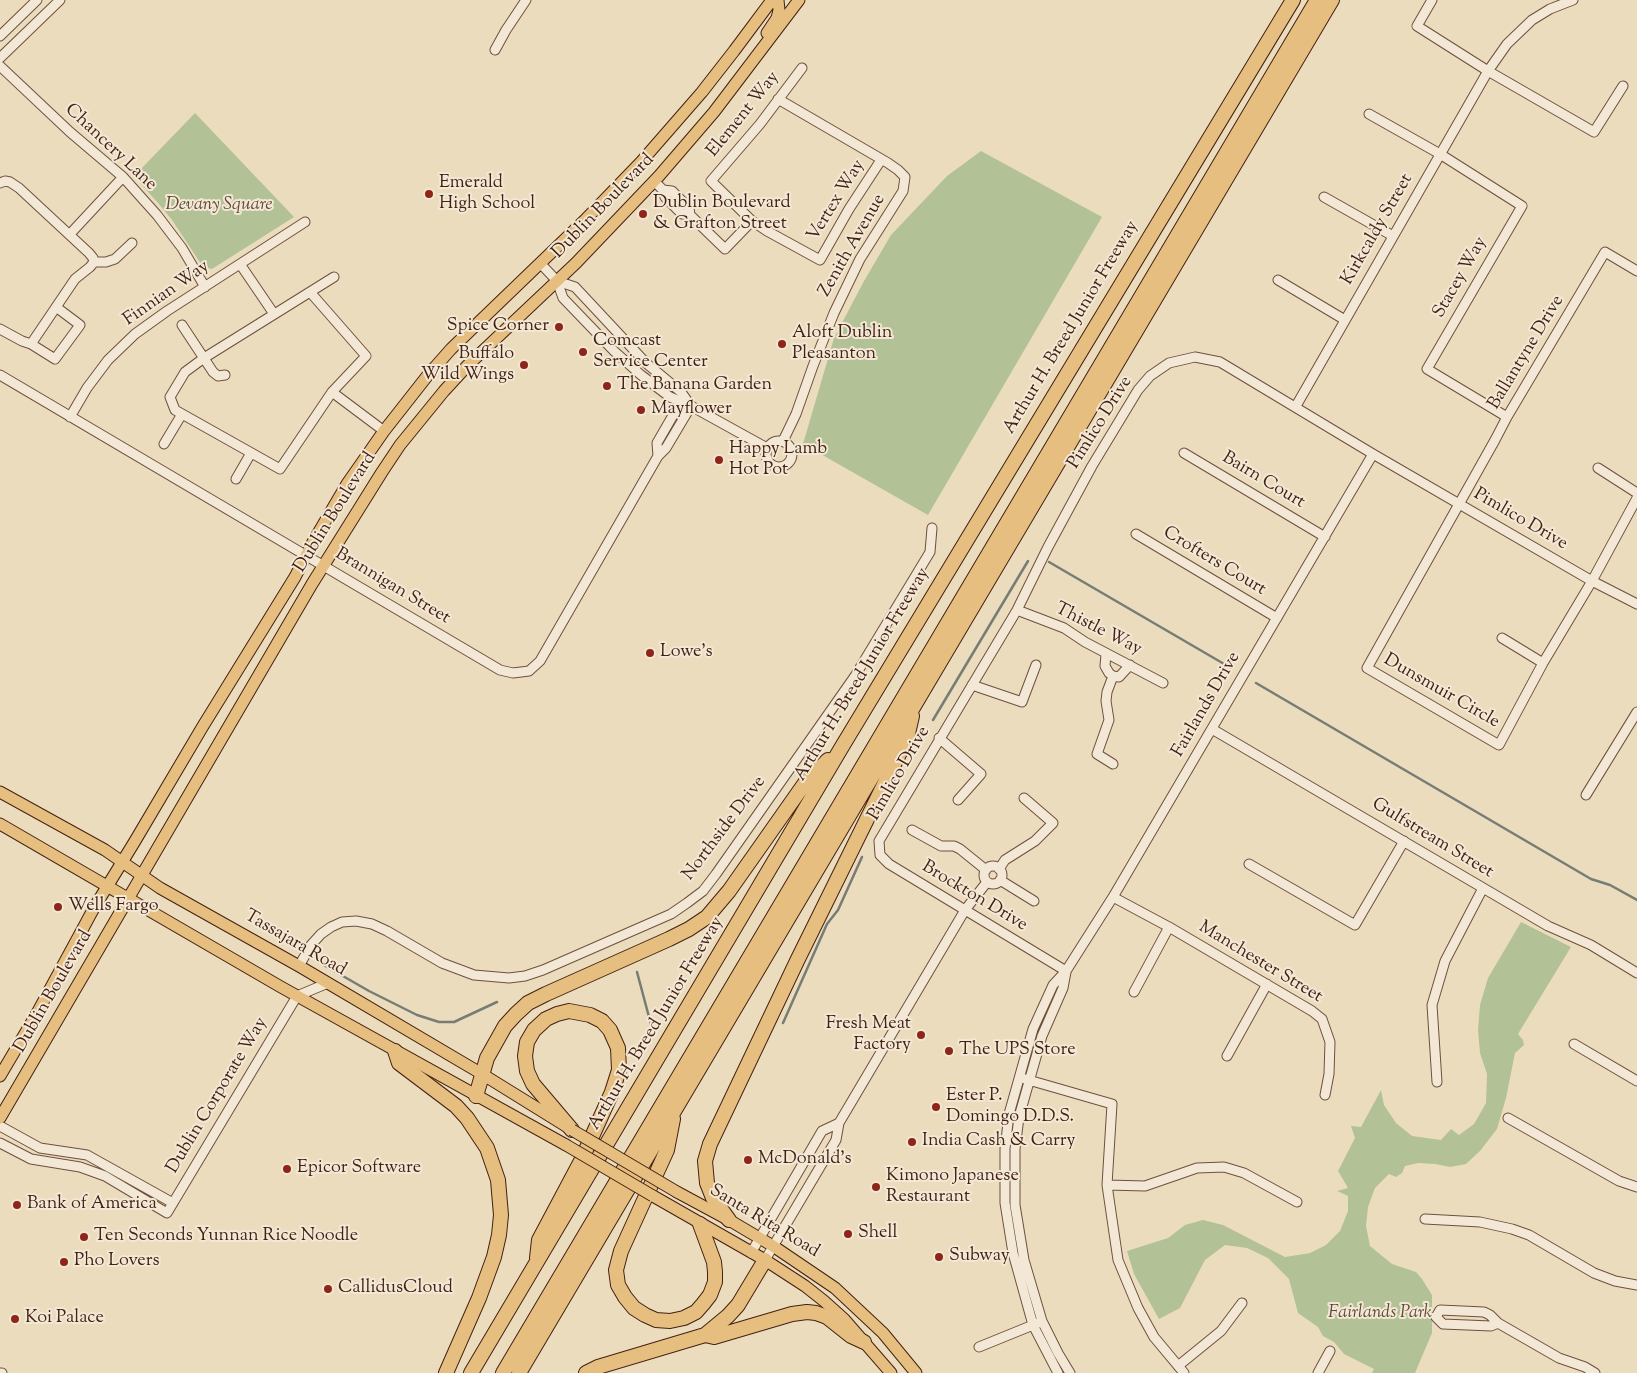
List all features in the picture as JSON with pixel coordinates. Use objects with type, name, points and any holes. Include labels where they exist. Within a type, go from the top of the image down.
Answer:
[{"type":"highway","name":"Arthur H. Breed Junior Freeway","points":[[471,1373],[843,745],[1293,0]]},
{"type":"highway","points":[[504,1373],[1316,0]]},
{"type":"highway","points":[[519,1373],[1332,0]]},
{"type":"highway","points":[[729,1220],[713,1198],[707,1183],[705,1161],[710,1144],[797,961],[907,738],[914,704]]},
{"type":"highway","points":[[476,1096],[487,1058],[506,1026],[516,1014],[528,1003],[690,929],[707,917],[729,890],[805,783],[843,745]]},
{"type":"highway","points":[[537,1264],[539,1240],[581,1161],[612,1092],[619,1070],[618,1048],[610,1030],[602,1021],[590,1014],[569,1011],[546,1019],[534,1030],[527,1042],[525,1056],[527,1071],[533,1084],[572,1130]]},
{"type":"highway","points":[[395,1051],[399,1063],[456,1106],[468,1118],[487,1148],[498,1180],[501,1215],[494,1258],[479,1298],[446,1373]]},
{"type":"highway","points":[[675,1110],[668,1150],[621,1251],[616,1270],[618,1285],[634,1308],[656,1320],[670,1321],[684,1318],[696,1312],[704,1304],[715,1282],[715,1272],[714,1262],[700,1224]]},
{"type":"highway","points":[[586,1373],[598,1367],[705,1335],[738,1305],[765,1260]]},
{"type":"highway","points":[[705,1335],[714,1336],[792,1314],[807,1312],[827,1317],[851,1336],[864,1342]]},
{"type":"main road","name":"Dublin Boulevard","points":[[0,1118],[312,584],[382,472],[421,418],[468,365],[557,281],[654,181],[714,112],[799,0]]},
{"type":"main road","name":"Dublin Boulevard","points":[[0,1076],[107,886],[295,577],[347,484],[384,431],[422,382],[451,349],[641,162],[734,51],[771,1]]},
{"type":"main road","points":[[731,90],[777,18],[780,6],[771,1]]},
{"type":"main road","name":"Tassajara Road","points":[[0,792],[105,850],[160,888],[299,966],[482,1074],[572,1130]]},
{"type":"main road","points":[[0,824],[297,996],[476,1096]]},
{"type":"main road","name":"Santa Rita Road","points":[[476,1096],[566,1145],[765,1260],[824,1301],[844,1319],[891,1373]]},
{"type":"main road","name":"Santa Rita Road","points":[[572,1130],[760,1238],[814,1272],[883,1333],[916,1373]]},
{"type":"street","points":[[0,36],[37,0]]},
{"type":"street","points":[[0,58],[60,0]]},
{"type":"street","points":[[494,50],[526,0]]},
{"type":"street","points":[[1432,0],[1417,26],[1594,132],[1623,86]]},
{"type":"street","name":"Kirkcaldy Street","points":[[1296,406],[1488,70],[1507,44],[1532,20],[1550,9],[1573,0]]},
{"type":"street","name":"Chancery Lane","points":[[0,66],[70,132],[123,177],[158,216],[182,248],[204,287]]},
{"type":"street","name":"Element Way","points":[[752,221],[711,181],[760,124],[802,68]]},
{"type":"street","points":[[778,99],[881,160]]},
{"type":"street","points":[[1369,114],[1440,154]]},
{"type":"street","name":"Stacey Way","points":[[1440,154],[1522,206],[1427,369],[1507,417]]},
{"type":"street","name":"Vertex Way","points":[[752,221],[820,260],[849,209],[881,160]]},
{"type":"street","name":"Zenith Avenue","points":[[783,441],[796,414],[834,312],[860,260],[903,191],[905,177],[898,170],[881,160]]},
{"type":"street","points":[[70,234],[123,177]]},
{"type":"street","points":[[0,183],[5,181],[15,185],[70,234],[89,253],[94,262]]},
{"type":"street","points":[[654,181],[663,190],[665,197],[682,214],[690,215],[725,249],[752,221]]},
{"type":"street","points":[[1324,197],[1393,236]]},
{"type":"street","name":"Finnian Way","points":[[70,417],[87,388],[114,354],[135,334],[167,310],[305,222]]},
{"type":"street","points":[[94,262],[106,262],[115,259],[132,243]]},
{"type":"street","name":"Ballantyne Drive","points":[[1460,503],[1507,417],[1605,252],[1637,271]]},
{"type":"street","points":[[31,344],[75,279],[94,262]]},
{"type":"street","points":[[540,263],[557,281],[563,298],[614,351],[670,397],[682,399],[691,406],[767,448]]},
{"type":"street","points":[[240,264],[274,314]]},
{"type":"street","points":[[310,292],[366,356],[332,392],[280,469],[175,410],[170,397],[185,372],[204,358],[334,277]]},
{"type":"street","points":[[1278,280],[1346,320]]},
{"type":"street","points":[[557,281],[575,287],[646,363],[681,392],[682,399]]},
{"type":"street","points":[[0,329],[31,344],[55,359],[80,325],[56,307]]},
{"type":"street","points":[[182,325],[213,372],[218,376],[225,375]]},
{"type":"street","name":"Pimlico Drive","points":[[879,841],[1017,610],[1048,547],[1092,466],[1138,390],[1150,376],[1169,363],[1195,357],[1220,362],[1373,454],[1592,581],[1637,604]]},
{"type":"street","name":"Brannigan Street","points":[[0,375],[500,670],[513,673],[529,671],[540,661],[658,456],[666,448],[691,406]]},
{"type":"street","points":[[332,392],[384,431]]},
{"type":"street","name":"Brannigan Street","points":[[658,456],[657,443],[682,399]]},
{"type":"street","points":[[164,444],[182,414]]},
{"type":"street","points":[[774,441],[783,441],[792,450],[791,460],[785,466],[777,467],[769,463],[766,455],[767,448],[774,441]]},
{"type":"street","points":[[236,479],[252,453]]},
{"type":"street","name":"Bairn Court","points":[[1184,453],[1325,537]]},
{"type":"street","name":"Fairlands Drive","points":[[1058,1373],[1033,1325],[1013,1253],[1005,1203],[1004,1149],[1009,1114],[1033,1029],[1053,985],[1066,971],[1113,897],[1373,454]]},
{"type":"street","points":[[1598,468],[1637,493]]},
{"type":"street","name":"Dunsmuir Circle","points":[[1460,503],[1367,668],[1499,745],[1543,663],[1592,581],[1637,498]]},
{"type":"street","name":"Northside Drive","points":[[299,966],[311,944],[321,934],[337,924],[356,921],[372,924],[442,963],[474,976],[508,978],[525,976],[663,918],[687,903],[703,890],[716,874],[855,676],[930,552],[932,528]]},
{"type":"street","name":"Crofters Court","points":[[1136,534],[1277,618]]},
{"type":"street","name":"Thistle Way","points":[[1017,610],[1064,628],[1106,654],[1163,683]]},
{"type":"street","points":[[1502,638],[1543,663]]},
{"type":"street","points":[[1106,654],[1105,666],[1113,676],[1119,677],[1130,665]]},
{"type":"street","points":[[972,685],[1022,702],[1036,665]]},
{"type":"street","points":[[1113,676],[1107,692],[1108,720],[1097,754],[1113,764]]},
{"type":"street","points":[[1586,796],[1637,712]]},
{"type":"street","name":"Gulfstream Street","points":[[1212,729],[1548,926],[1591,945],[1637,973]]},
{"type":"street","points":[[939,738],[981,774],[958,800]]},
{"type":"street","points":[[999,869],[1006,860],[1036,840],[1053,823],[1024,798]]},
{"type":"street","points":[[912,830],[941,846],[954,846],[986,870]]},
{"type":"street","name":"Brockton Drive","points":[[879,841],[880,855],[889,864],[1066,971]]},
{"type":"street","points":[[1249,864],[1355,925],[1404,841]]},
{"type":"street","points":[[994,866],[999,869],[1002,874],[1000,880],[994,884],[986,882],[984,877],[986,870],[994,866]]},
{"type":"street","points":[[1000,880],[1034,901]]},
{"type":"street","points":[[765,1260],[836,1140],[839,1123],[965,910],[986,882]]},
{"type":"street","points":[[1437,1082],[1432,1006],[1445,961],[1484,888]]},
{"type":"street","name":"Manchester Street","points":[[1113,897],[1267,984],[1322,1019],[1330,1042],[1329,1074],[1325,1095]]},
{"type":"street","points":[[1134,992],[1169,928]]},
{"type":"street","name":"Fairlands Drive","points":[[1066,971],[1062,988],[1042,1036],[1019,1117],[1015,1149],[1015,1205],[1024,1260],[1042,1321],[1070,1373]]},
{"type":"street","points":[[297,996],[328,984]]},
{"type":"street","points":[[1227,1056],[1267,984]]},
{"type":"street","name":"Dublin Corporate Way","points":[[0,1143],[31,1159],[80,1167],[105,1176],[167,1213],[297,996]]},
{"type":"street","points":[[1574,1044],[1637,1081]]},
{"type":"street","points":[[1018,1077],[1112,1104],[1106,1185],[1118,1260],[1138,1308],[1154,1337],[1181,1370],[1221,1331],[1242,1303]]},
{"type":"street","points":[[1508,1118],[1619,1181],[1637,1187]]},
{"type":"street","points":[[751,1252],[822,1131],[839,1123]]},
{"type":"street","points":[[0,1126],[40,1148],[87,1155],[173,1203]]},
{"type":"street","points":[[1106,1185],[1145,1186],[1197,1168],[1224,1167],[1244,1173],[1297,1202]]},
{"type":"street","points":[[1425,1219],[1480,1222],[1512,1229],[1529,1235],[1594,1273],[1615,1281],[1637,1285]]},
{"type":"street","points":[[1498,1323],[1491,1326],[1443,1324],[1436,1317],[1440,1310],[1484,1312],[1498,1323],[1559,1358],[1585,1367],[1595,1373]]},
{"type":"street","points":[[979,1347],[1042,1321]]},
{"type":"street","points":[[1318,1373],[1330,1351]]},
{"type":"green space","name":"Devany Square","points":[[195,113],[294,217],[212,269],[203,267],[172,220],[140,183],[138,172]]},
{"type":"green space","points":[[981,151],[1102,217],[928,515],[803,444],[834,338],[891,235],[947,176]]},
{"type":"green space","name":"Fairlands Park","points":[[1521,922],[1571,947],[1518,1034],[1523,1040],[1524,1045],[1515,1053],[1506,1098],[1497,1129],[1480,1151],[1466,1164],[1450,1167],[1418,1163],[1405,1166],[1402,1173],[1396,1177],[1389,1174],[1375,1188],[1368,1207],[1366,1226],[1370,1246],[1392,1264],[1416,1272],[1432,1295],[1432,1333],[1415,1373],[1372,1373],[1374,1369],[1344,1354],[1334,1342],[1323,1336],[1318,1327],[1298,1313],[1289,1279],[1268,1258],[1247,1248],[1225,1245],[1205,1260],[1180,1308],[1159,1319],[1134,1274],[1127,1251],[1168,1238],[1185,1225],[1203,1220],[1223,1225],[1285,1257],[1310,1253],[1326,1245],[1340,1231],[1348,1211],[1348,1196],[1337,1191],[1348,1188],[1338,1171],[1355,1138],[1351,1126],[1361,1127],[1381,1090],[1384,1105],[1396,1123],[1412,1136],[1441,1140],[1451,1129],[1459,1135],[1474,1124],[1486,1103],[1487,1074],[1480,1053],[1478,1030],[1480,1005],[1488,978]]},
{"type":"waterway","points":[[933,720],[1028,561]]},
{"type":"waterway","points":[[1049,562],[1231,668]]},
{"type":"waterway","points":[[1256,683],[1591,879],[1610,885],[1637,900]]},
{"type":"waterway","points":[[783,1023],[827,924],[838,910],[862,857]]},
{"type":"waterway","points":[[322,964],[369,991],[417,1015],[439,1022],[454,1022],[497,1002]]},
{"type":"waterway","points":[[637,972],[653,1032]]},
{"type":"place","name":"Emerald High School","points":[[429,194]]},
{"type":"place","name":"Dublin Boulevard & Grafton Street","points":[[643,214]]},
{"type":"place","name":"Spice Corner","points":[[559,327]]},
{"type":"place","name":"Aloft Dublin Pleasanton","points":[[782,344]]},
{"type":"place","name":"Comcast Service Center","points":[[583,352]]},
{"type":"place","name":"Buffalo Wild Wings","points":[[524,365]]},
{"type":"place","name":"The Banana Garden","points":[[607,386]]},
{"type":"place","name":"Mayflower","points":[[641,410]]},
{"type":"place","name":"Happy Lamb Hot Pot","points":[[719,460]]},
{"type":"place","name":"Lowe's","points":[[650,653]]},
{"type":"place","name":"Wells Fargo","points":[[58,907]]},
{"type":"place","name":"Fresh Meat Factory","points":[[921,1035]]},
{"type":"place","name":"The UPS Store","points":[[949,1051]]},
{"type":"place","name":"Ester P. Domingo D.D.S.","points":[[936,1107]]},
{"type":"place","name":"India Cash & Carry","points":[[912,1142]]},
{"type":"place","name":"McDonald's","points":[[748,1160]]},
{"type":"place","name":"Epicor Software","points":[[287,1169]]},
{"type":"place","name":"Kimono Japanese Restaurant","points":[[876,1187]]},
{"type":"place","name":"Bank of America","points":[[17,1205]]},
{"type":"place","name":"Shell","points":[[848,1234]]},
{"type":"place","name":"Ten Seconds Yunnan Rice Noodle","points":[[84,1237]]},
{"type":"place","name":"Subway","points":[[939,1257]]},
{"type":"place","name":"Pho Lovers","points":[[64,1262]]},
{"type":"place","name":"CallidusCloud","points":[[328,1289]]},
{"type":"place","name":"Koi Palace","points":[[15,1319]]}]
